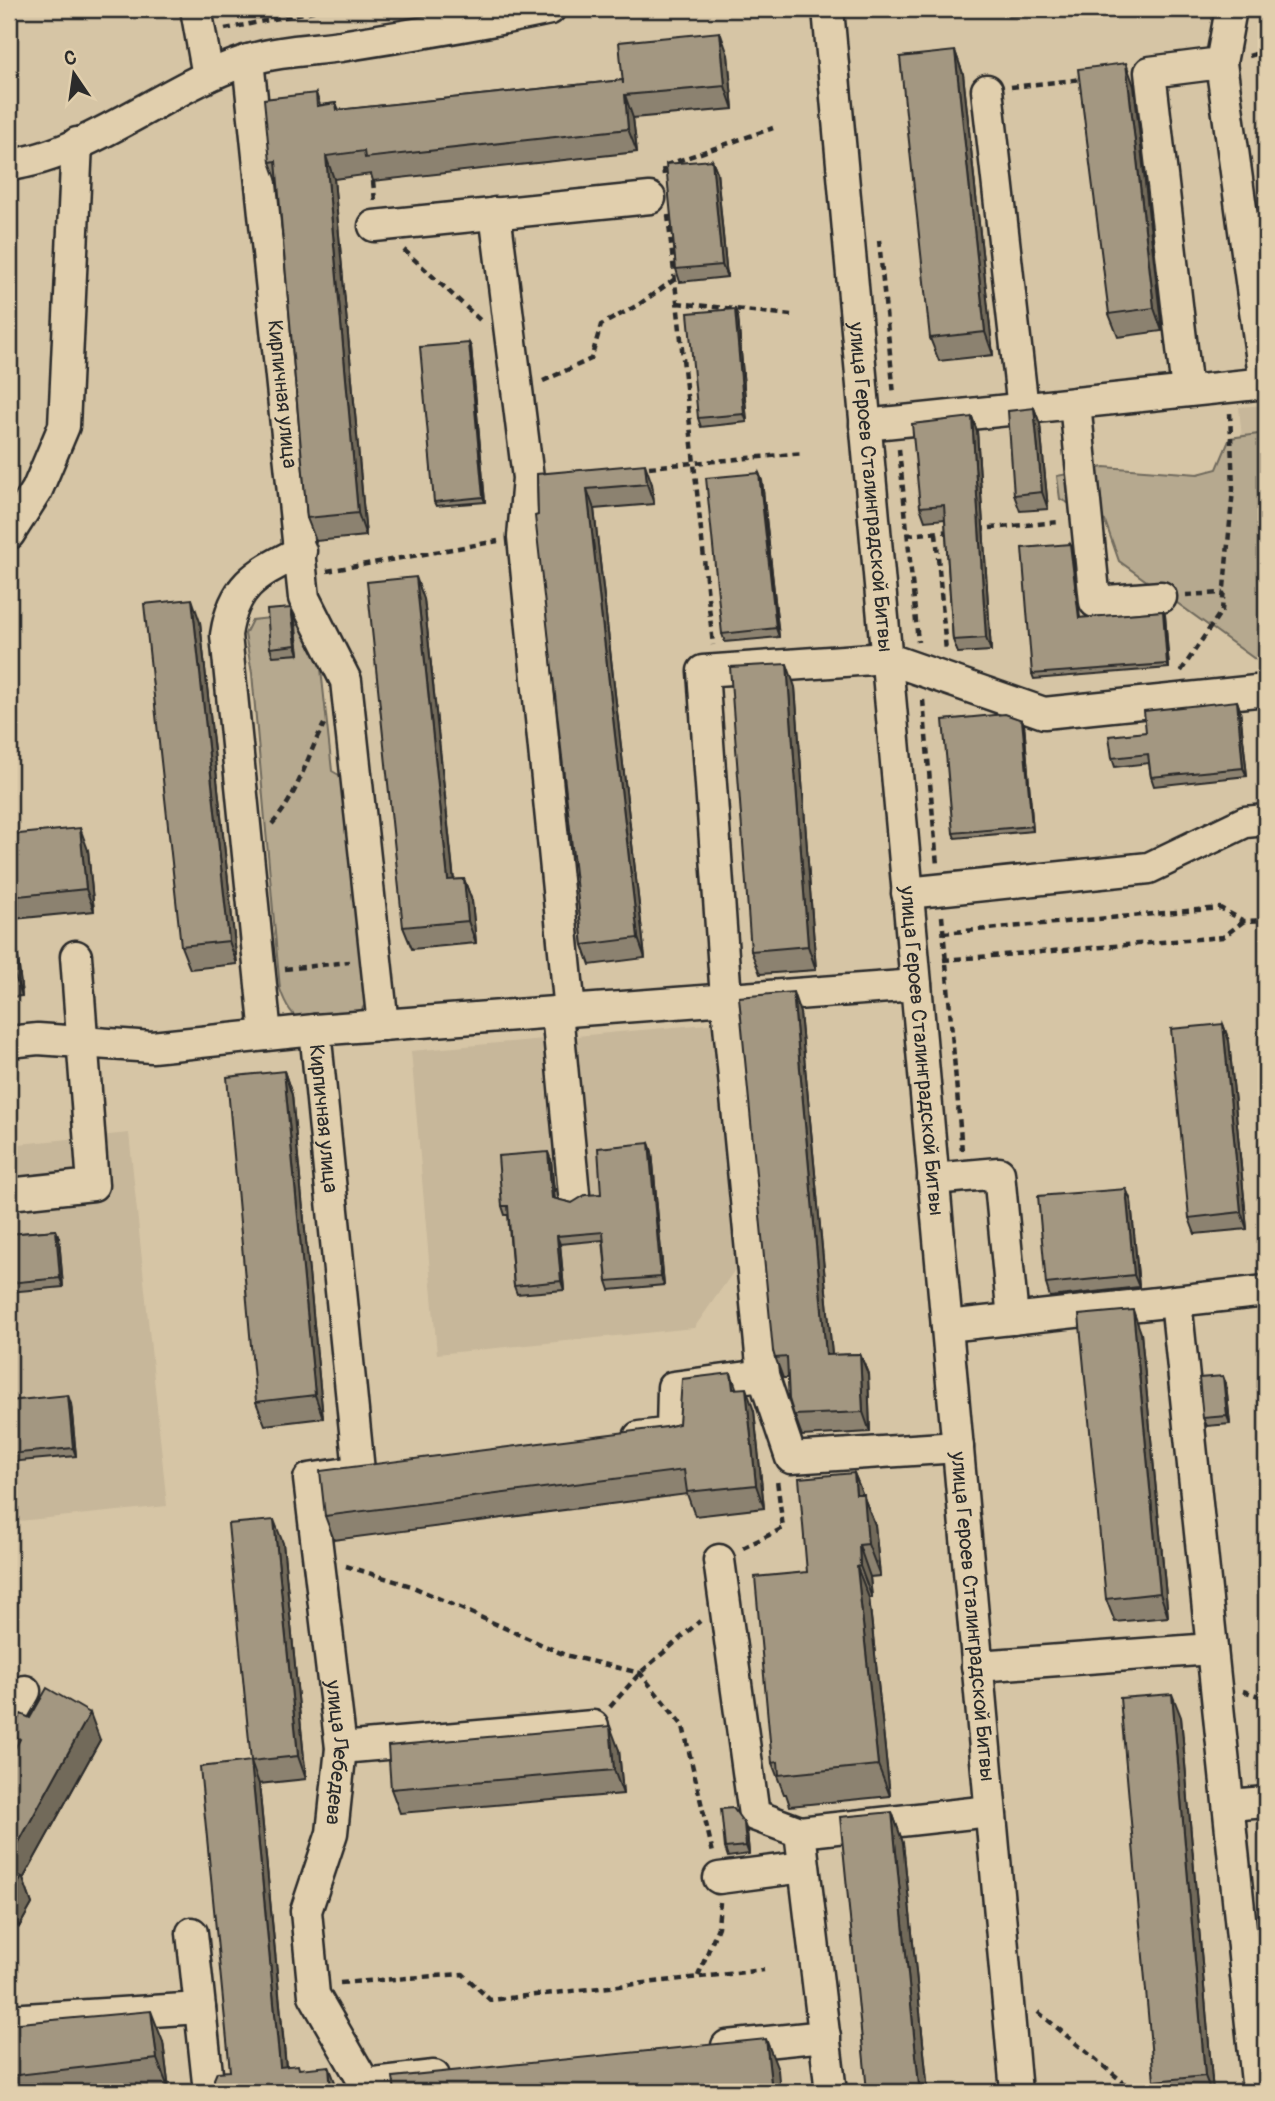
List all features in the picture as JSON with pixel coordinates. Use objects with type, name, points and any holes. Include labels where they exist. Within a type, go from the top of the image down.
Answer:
[{"type":"street","points":[[9,165],[27,163],[77,143],[208,76],[248,60],[485,16],[550,9]]},
{"type":"street","name":"улица Героев Сталинградской Битвы","points":[[828,9],[916,985],[946,1178],[947,1326],[1016,2092]]},
{"type":"street","points":[[865,425],[1266,383],[1221,63],[1231,9]]},
{"type":"street","points":[[198,21],[208,76]]},
{"type":"street","name":"Кирпичная улица","points":[[248,60],[304,598],[346,681],[383,1025]]},
{"type":"street","points":[[1187,391],[1150,72],[1221,63]]},
{"type":"street","points":[[987,90],[1023,408]]},
{"type":"street","points":[[9,534],[37,490],[64,426],[77,143]]},
{"type":"street","points":[[376,226],[661,197]]},
{"type":"street","points":[[495,213],[519,403],[542,477],[523,537],[564,1012],[573,1194]]},
{"type":"street","points":[[1075,403],[1095,601],[1161,597]]},
{"type":"street","points":[[266,1035],[226,635],[230,613],[237,596],[253,576],[302,563]]},
{"type":"street","points":[[958,1447],[791,1458],[763,1375],[726,999],[703,671],[886,658],[1044,713],[1266,690]]},
{"type":"street","points":[[907,893],[1149,868],[1245,822],[1266,820]]},
{"type":"street","points":[[9,1194],[93,1185],[76,956]]},
{"type":"street","points":[[315,1030],[916,985]]},
{"type":"street","name":"Кирпичная улица","points":[[9,1042],[38,1039],[152,1047],[315,1030],[373,1470],[309,1479]]},
{"type":"street","points":[[946,1178],[999,1173],[1013,1319]]},
{"type":"street","points":[[947,1326],[1266,1291]]},
{"type":"street","points":[[1176,1301],[1228,1805],[1258,1999],[1258,2092]]},
{"type":"street","points":[[618,1440],[672,1433],[673,1387],[763,1375]]},
{"type":"street","name":"улица Лебедева","points":[[309,1479],[341,1748],[332,1833],[306,1910],[314,1995],[365,2088]]},
{"type":"street","points":[[719,1560],[754,1815],[800,1832],[990,1811]]},
{"type":"street","points":[[977,1666],[1212,1649]]},
{"type":"street","points":[[9,1719],[25,1691]]},
{"type":"street","points":[[341,1748],[593,1726]]},
{"type":"street","points":[[1228,1805],[1266,1802]]},
{"type":"street","points":[[800,1832],[831,2092]]},
{"type":"street","points":[[719,1878],[804,1867]]},
{"type":"street","points":[[192,1933],[209,2092]]},
{"type":"street","points":[[9,2020],[200,2008]]},
{"type":"street","points":[[703,2049],[825,2036]]},
{"type":"street","points":[[365,2088],[459,2074]]},
{"type":"path","points":[[198,21],[323,9]]},
{"type":"path","points":[[987,90],[1096,78]]},
{"type":"path","points":[[716,671],[675,279],[661,197],[663,166],[773,128]]},
{"type":"path","points":[[376,226],[490,329]]},
{"type":"path","points":[[878,229],[907,535],[934,675]]},
{"type":"path","points":[[519,403],[539,383],[591,359],[601,325],[638,305],[675,279]]},
{"type":"path","points":[[677,303],[791,315]]},
{"type":"path","points":[[1179,675],[1222,610],[1233,489],[1229,387]]},
{"type":"path","points":[[649,467],[804,453]]},
{"type":"path","points":[[977,529],[1087,519]]},
{"type":"path","points":[[907,535],[963,530]]},
{"type":"path","points":[[936,533],[934,675],[939,891],[963,1143],[946,1178]]},
{"type":"path","points":[[302,563],[523,537]]},
{"type":"path","points":[[1161,597],[1223,593]]},
{"type":"path","points":[[248,851],[279,817],[297,786],[306,758],[346,681]]},
{"type":"path","points":[[943,933],[1220,908],[1244,921],[1266,920]]},
{"type":"path","points":[[936,961],[1223,937],[1244,921]]},
{"type":"path","points":[[260,971],[376,959]]},
{"type":"path","points":[[719,1560],[783,1528],[776,1477]]},
{"type":"path","points":[[593,1726],[640,1673],[724,1599]]},
{"type":"path","points":[[357,1982],[463,1974],[490,2000],[764,1970]]},
{"type":"path","points":[[1038,2012],[1135,2092]]},
{"type":"shaded area","points":[[1266,405],[1266,681],[1239,407]]},
{"type":"shaded area","points":[[1266,433],[1266,667],[1119,561],[1105,521],[1060,499],[1057,476],[1104,467],[1198,474],[1217,469],[1230,438]]},
{"type":"shaded area","points":[[296,616],[319,650],[332,771],[351,782],[373,993],[357,1016],[318,1022],[300,1020],[293,1014],[280,989],[252,673],[245,634],[252,620],[270,618],[298,654]]},
{"type":"shaded area","points":[[718,1023],[741,1261],[694,1328],[437,1354],[411,1051]]},
{"type":"shaded area","points":[[129,1133],[167,1506],[9,1522],[9,1145]]},
{"type":"building","points":[[720,32],[725,86],[625,95],[628,129],[365,158],[364,151],[326,156],[358,513],[307,518],[276,161],[270,162],[264,99],[316,93],[317,106],[336,103],[337,110],[623,80],[619,42]]},
{"type":"building","points":[[955,51],[985,332],[930,338],[900,57]]},
{"type":"building","points":[[1266,58],[1266,108],[1260,59]]},
{"type":"building","points":[[1126,63],[1154,308],[1109,314],[1078,69]]},
{"type":"building","points":[[712,160],[722,265],[676,269],[666,164]]},
{"type":"building","points":[[735,309],[744,414],[698,418],[688,313]]},
{"type":"building","points":[[469,343],[483,497],[434,502],[420,347]]},
{"type":"building","points":[[1034,408],[1042,492],[1014,495],[1008,411]]},
{"type":"building","points":[[972,417],[986,638],[953,640],[944,505],[920,507],[912,424]]},
{"type":"building","points":[[645,464],[647,484],[587,489],[638,938],[583,945],[535,516],[538,515],[537,474]]},
{"type":"building","points":[[759,473],[776,628],[722,634],[706,478]]},
{"type":"building","points":[[1070,544],[1079,618],[1163,611],[1167,664],[1032,674],[1022,548]]},
{"type":"building","points":[[416,577],[448,880],[464,879],[468,921],[403,927],[367,582]]},
{"type":"building","points":[[192,599],[229,941],[181,946],[144,604]]},
{"type":"building","points":[[291,608],[296,645],[270,648],[267,610]]},
{"type":"building","points":[[787,664],[808,946],[751,951],[730,667]]},
{"type":"building","points":[[1237,701],[1243,768],[1151,777],[1148,754],[1112,758],[1109,736],[1146,732],[1144,711]]},
{"type":"building","points":[[1005,714],[1022,720],[1032,826],[953,833],[943,720]]},
{"type":"building","points":[[1266,824],[1266,865],[1263,825]]},
{"type":"building","points":[[80,828],[86,889],[9,897],[9,835]]},
{"type":"building","points":[[9,924],[14,974],[9,974]]},
{"type":"building","points":[[793,992],[826,1355],[860,1354],[863,1412],[794,1415],[789,1399],[787,1357],[775,1358],[773,1351],[739,997]]},
{"type":"building","points":[[1223,1024],[1241,1212],[1189,1218],[1171,1029]]},
{"type":"building","points":[[284,1071],[315,1395],[256,1402],[227,1077]]},
{"type":"building","points":[[649,1143],[661,1277],[607,1281],[603,1232],[557,1236],[561,1281],[514,1286],[508,1206],[502,1206],[498,1156],[548,1152],[552,1198],[572,1203],[585,1195],[601,1194],[598,1148]]},
{"type":"building","points":[[1126,1189],[1134,1275],[1046,1284],[1038,1196]]},
{"type":"building","points":[[56,1230],[60,1278],[9,1283],[9,1234]]},
{"type":"building","points":[[1133,1310],[1160,1593],[1106,1599],[1079,1315]]},
{"type":"building","points":[[731,1373],[733,1389],[746,1388],[756,1485],[687,1492],[684,1470],[325,1516],[320,1471],[679,1424],[682,1379]]},
{"type":"building","points":[[1223,1376],[1227,1416],[1203,1418],[1199,1378]]},
{"type":"building","points":[[68,1395],[73,1448],[9,1454],[9,1401]]},
{"type":"building","points":[[854,1473],[856,1494],[864,1494],[868,1544],[859,1545],[860,1566],[857,1567],[878,1765],[779,1775],[778,1762],[772,1763],[755,1577],[807,1572],[799,1478]]},
{"type":"building","points":[[274,1520],[298,1756],[251,1761],[228,1524]]},
{"type":"building","points":[[47,1688],[90,1713],[9,1860],[9,1760],[20,1739],[10,1733],[21,1714],[30,1718]]},
{"type":"building","points":[[1172,1694],[1205,2076],[1154,2081],[1120,1698]]},
{"type":"building","points":[[610,1726],[614,1770],[391,1789],[388,1746]]},
{"type":"building","points":[[251,1761],[280,2067],[298,2065],[299,2069],[329,2066],[331,2092],[215,2092],[214,2079],[217,2072],[230,2071],[200,1767]]},
{"type":"building","points":[[733,1808],[744,1823],[746,1846],[725,1848],[721,1809]]},
{"type":"building","points":[[892,1812],[919,2086],[867,2091],[840,1817]]},
{"type":"building","points":[[9,1870],[22,1877],[9,1900]]},
{"type":"building","points":[[151,2011],[157,2059],[9,2076],[9,2024]]},
{"type":"building","points":[[766,2039],[772,2092],[395,2092],[393,2077]]}]
